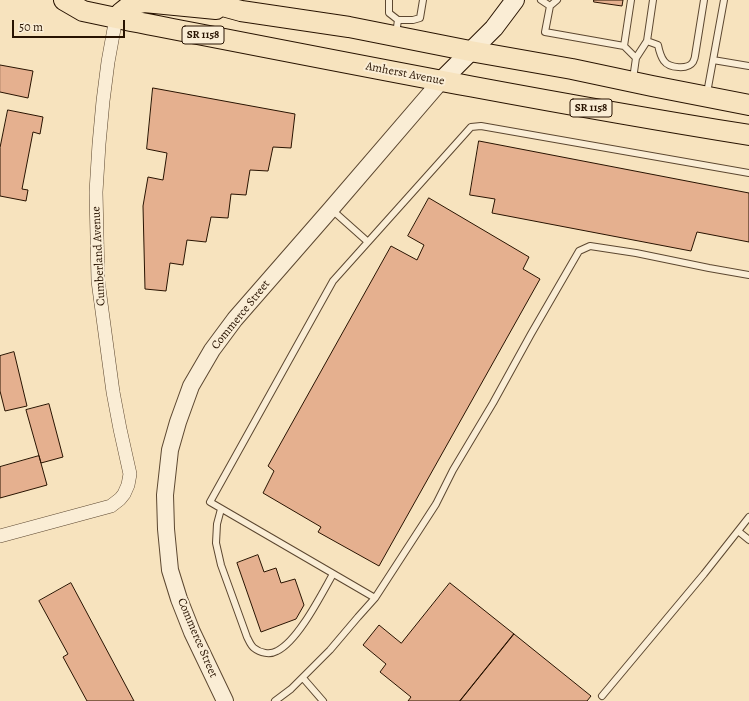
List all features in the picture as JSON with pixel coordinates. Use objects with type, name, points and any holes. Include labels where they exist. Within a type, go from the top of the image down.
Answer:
[{"type":"main road","name":"Amherst Avenue","points":[[64,0],[83,11],[118,9],[441,81],[685,125],[749,135]]},
{"type":"main road","points":[[201,0],[241,9],[349,27],[397,28],[470,51],[572,69],[749,105]]},
{"type":"main road","points":[[118,9],[123,10],[136,3],[144,2],[241,9]]},
{"type":"main road","name":"Commerce Street","points":[[441,81],[494,28],[510,2]]},
{"type":"street","name":"Cumberland Avenue","points":[[0,536],[111,506],[120,500],[128,485],[130,474],[120,429],[98,281],[96,233],[96,192],[102,108],[108,62],[118,9]]},
{"type":"street","name":"Commerce Street","points":[[225,701],[192,632],[179,599],[170,570],[166,529],[165,495],[170,450],[178,422],[191,386],[212,350],[235,318],[441,81]]},
{"type":"lane","points":[[389,0],[389,14],[397,28],[420,18],[423,0]]},
{"type":"lane","points":[[541,0],[550,6]]},
{"type":"lane","points":[[558,0],[550,6],[545,32],[624,46],[636,58]]},
{"type":"lane","points":[[624,46],[631,0]]},
{"type":"lane","points":[[633,82],[636,58],[647,41],[654,0]]},
{"type":"lane","points":[[647,41],[658,45],[663,59],[667,64],[675,67],[689,65],[693,62],[696,56],[704,0]]},
{"type":"lane","points":[[706,97],[724,0]]},
{"type":"lane","points":[[713,60],[749,66]]},
{"type":"lane","points":[[375,598],[210,502],[333,281],[471,127],[481,126],[749,173]]},
{"type":"lane","points":[[331,209],[368,242]]},
{"type":"lane","points":[[275,701],[291,689],[330,650],[375,598],[436,504],[453,470],[493,403],[579,251],[590,246],[636,253],[749,275]]},
{"type":"lane","points":[[221,509],[216,524],[216,543],[221,565],[247,637],[253,647],[265,653],[276,652],[286,646],[300,629],[333,574]]},
{"type":"lane","points":[[602,696],[704,574],[749,517]]},
{"type":"lane","points":[[738,531],[749,540]]},
{"type":"lane","points":[[302,678],[323,701]]},
{"type":"building","points":[[594,0],[623,0],[622,6],[594,2]]},
{"type":"building","points":[[0,65],[33,71],[28,98],[0,92]]},
{"type":"building","points":[[153,88],[295,114],[291,148],[273,147],[268,171],[250,170],[246,195],[231,194],[228,218],[211,217],[206,242],[187,240],[183,265],[170,263],[166,291],[145,289],[143,206],[148,177],[163,180],[167,153],[147,149]]},
{"type":"building","points":[[8,110],[43,117],[40,134],[33,132],[22,189],[28,190],[26,201],[0,196],[0,148]]},
{"type":"building","points":[[479,141],[749,193],[749,242],[697,232],[691,251],[492,213],[495,199],[470,195]]},
{"type":"building","points":[[429,198],[529,257],[523,269],[540,279],[379,566],[318,532],[321,527],[263,493],[274,471],[268,466],[391,246],[417,260],[424,245],[408,236]]},
{"type":"building","points":[[14,352],[27,406],[5,411],[0,391],[0,356]]},
{"type":"building","points":[[49,404],[63,457],[41,463],[26,410]]},
{"type":"building","points":[[39,456],[47,485],[0,498],[0,467]]},
{"type":"building","points":[[258,555],[264,572],[276,568],[281,583],[295,579],[304,605],[296,619],[261,632],[237,563]]},
{"type":"building","points":[[71,583],[134,701],[87,701],[63,657],[68,654],[39,601]]},
{"type":"building","points":[[450,583],[514,634],[460,701],[408,701],[411,697],[380,672],[386,664],[363,645],[379,625],[401,643]]},
{"type":"building","points":[[514,634],[591,696],[587,701],[460,701]]}]
